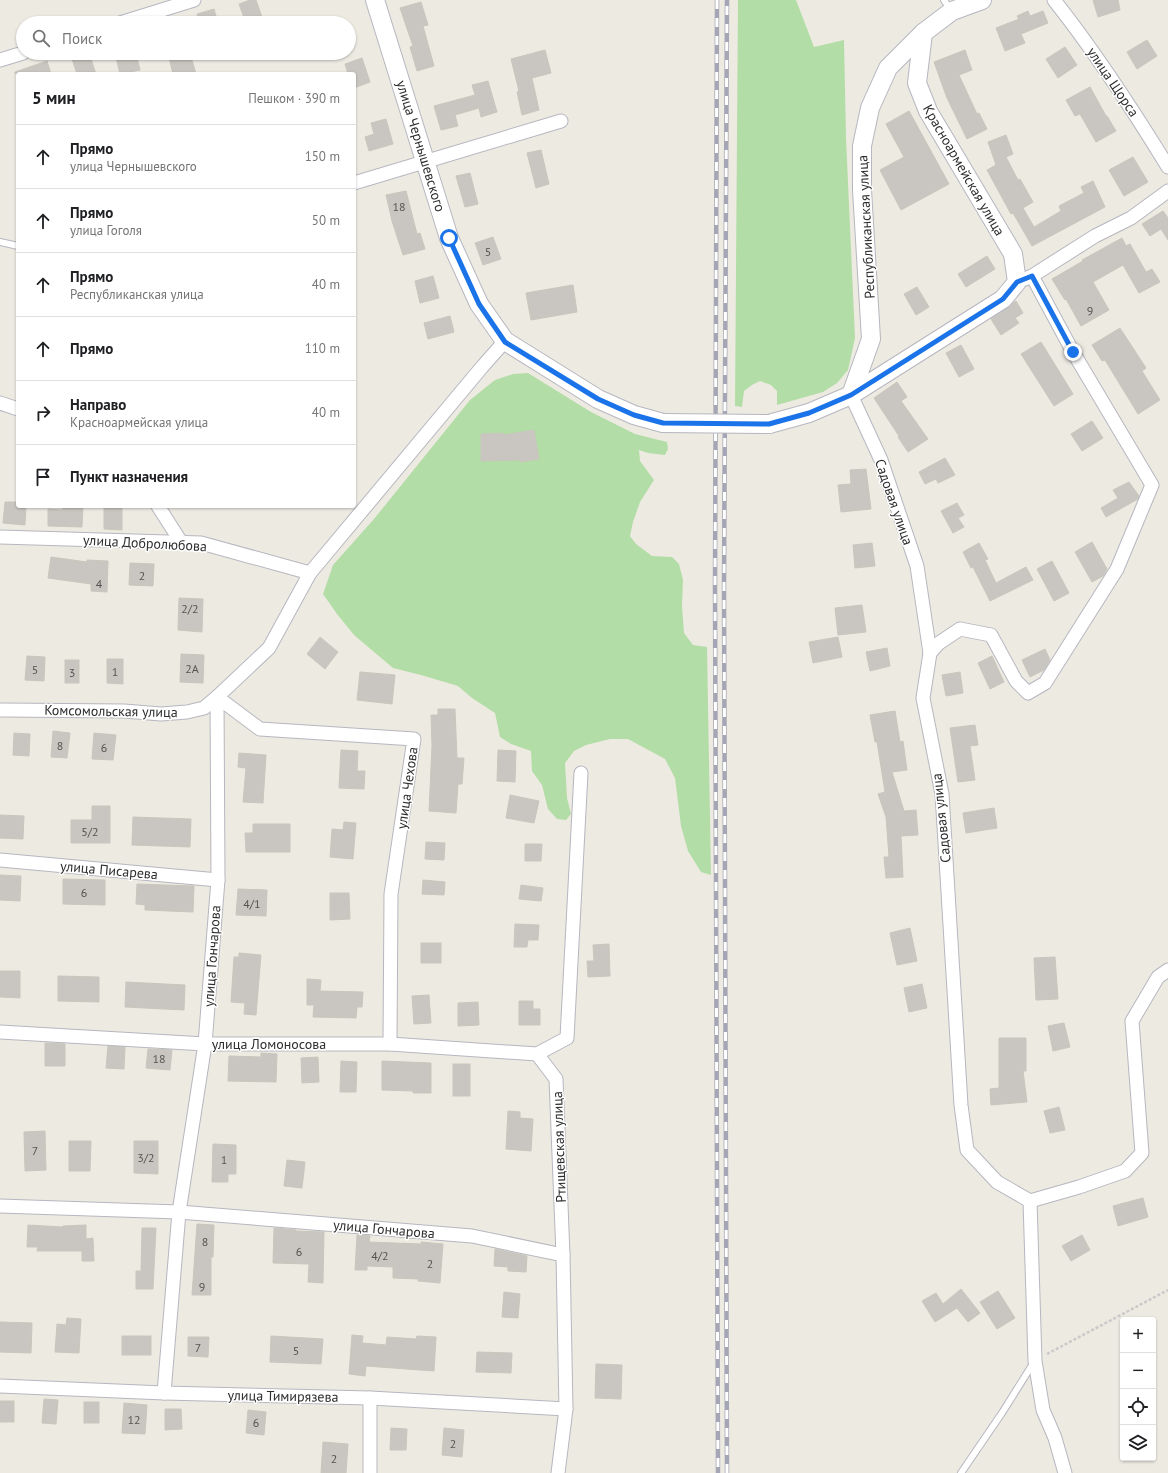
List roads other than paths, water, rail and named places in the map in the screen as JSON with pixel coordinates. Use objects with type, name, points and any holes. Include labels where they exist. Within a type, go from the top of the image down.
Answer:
[{"type":"street","points":[[143,16],[194,0]]},
{"type":"street","name":"улица Чернышевского","points":[[375,0],[449,238],[472,291],[505,342],[598,399],[634,415],[663,423],[769,424],[809,413],[851,395]]},
{"type":"street","name":"Республиканская улица","points":[[851,395],[871,339],[862,190],[862,146],[870,108],[888,68],[923,33],[948,5],[982,0]]},
{"type":"street","name":"улица Щорса","points":[[1054,0],[1092,50],[1168,167]]},
{"type":"street","name":"Красноармейская улица","points":[[923,33],[917,83],[928,111],[1013,254],[1025,279],[1073,352],[1152,485],[1117,569],[1045,683],[1028,693],[1016,681],[991,635],[960,629],[939,643],[930,653]]},
{"type":"street","points":[[0,60],[16,55]]},
{"type":"street","points":[[356,182],[561,121]]},
{"type":"street","points":[[851,395],[1003,299],[1025,279],[1095,236],[1132,218],[1168,191]]},
{"type":"street","name":"Комсомольская улица","points":[[0,710],[124,711],[161,714],[187,712],[204,708],[269,648],[310,573],[482,367],[505,342]]},
{"type":"street","name":"Садовая улица","points":[[851,395],[881,460],[916,566],[930,653],[923,698],[942,794],[961,1105],[966,1150],[997,1182],[1030,1201]]},
{"type":"street","points":[[0,403],[16,408]]},
{"type":"street","points":[[159,508],[180,542]]},
{"type":"street","name":"улица Добролюбова","points":[[0,537],[180,542],[201,544],[310,573]]},
{"type":"street","name":"улица Гончарова","points":[[164,1393],[179,1212],[205,1044],[218,880],[217,697]]},
{"type":"street","name":"улица Чехова","points":[[217,697],[260,729],[414,739],[392,894],[390,1044]]},
{"type":"street","points":[[537,1054],[567,1038],[581,773]]},
{"type":"street","name":"улица Писарева","points":[[0,860],[218,880]]},
{"type":"street","points":[[1065,1473],[1055,1438],[1043,1410],[1034,1361],[1030,1201],[1080,1188],[1125,1171],[1142,1153],[1132,1021],[1158,977],[1168,970]]},
{"type":"street","name":"улица Ломоносова","points":[[0,1032],[205,1044],[390,1044],[537,1054]]},
{"type":"street","name":"Ртищевская улица","points":[[537,1054],[556,1079],[563,1255],[566,1409],[558,1473]]},
{"type":"street","name":"улица Гончарова","points":[[0,1206],[179,1212],[472,1236],[563,1255]]},
{"type":"street","name":"улица Тимирязева","points":[[0,1386],[164,1393],[370,1398],[566,1409]]},
{"type":"street","points":[[370,1398],[370,1473]]},
{"type":"lane","points":[[0,242],[16,246]]},
{"type":"lane","points":[[961,1473],[1002,1413],[1034,1361]]},
{"type":"railway","points":[[717,0],[715,589],[718,1473]]},
{"type":"railway","points":[[727,0],[724,589],[727,1473]]}]
